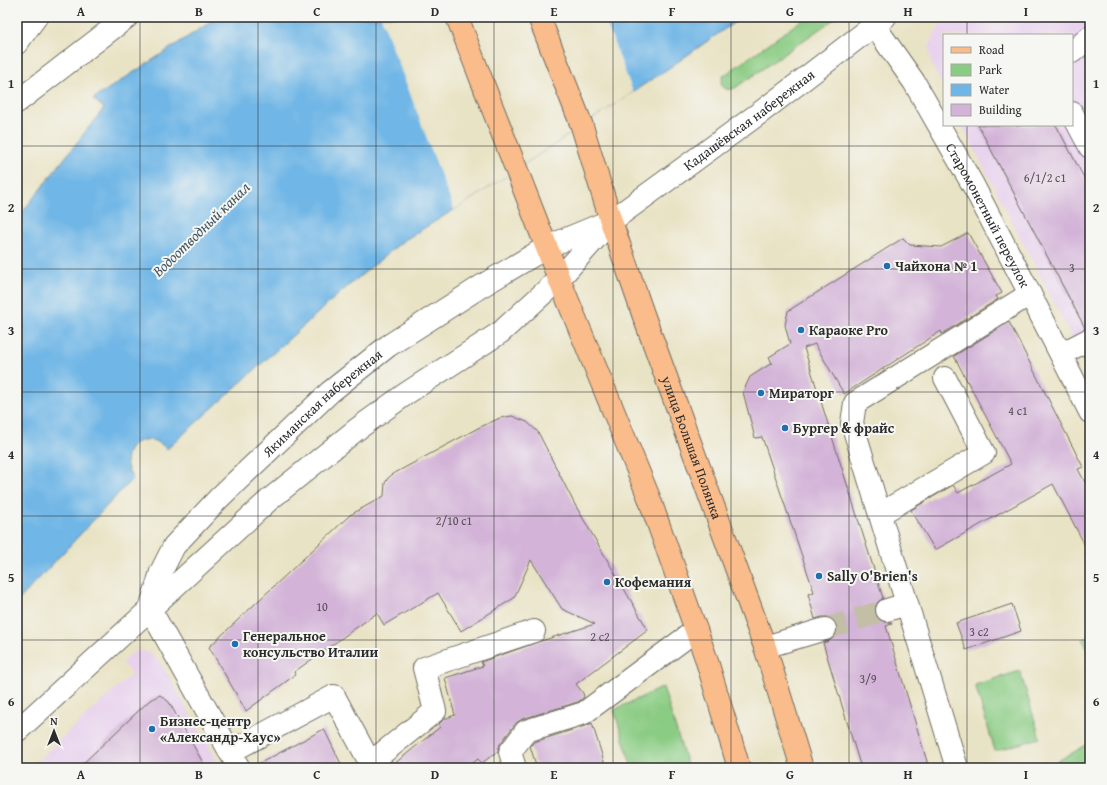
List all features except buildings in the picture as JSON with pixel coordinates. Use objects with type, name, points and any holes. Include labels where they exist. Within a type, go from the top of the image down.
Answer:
[{"type":"main road","points":[[457,17],[547,247],[648,495],[706,658],[739,768]]},
{"type":"main road","name":"улица Большая Полянка","points":[[539,17],[582,126],[611,220],[643,314],[765,647],[802,768]]},
{"type":"street","points":[[17,43],[36,17]]},
{"type":"street","points":[[17,102],[113,21]]},
{"type":"street","name":"Старомонетный переулок","points":[[880,21],[914,82],[943,124]]},
{"type":"street","name":"Кадашёвская набережная","points":[[611,220],[761,112],[880,21]]},
{"type":"street","points":[[1073,51],[1090,37]]},
{"type":"street","points":[[1073,115],[1090,147]]},
{"type":"street","name":"Старомонетный переулок","points":[[945,127],[973,185],[1090,412]]},
{"type":"street","points":[[17,731],[275,495],[356,430],[407,393],[501,332],[560,279],[611,220]]},
{"type":"street","name":"Якиманская набережная","points":[[150,609],[161,572],[174,546],[218,498],[330,392],[388,346],[480,287],[547,247],[611,220]]},
{"type":"street","points":[[957,768],[897,607],[880,514],[852,423],[856,403],[1030,294]]},
{"type":"street","points":[[1061,354],[1090,339]]},
{"type":"street","points":[[880,514],[984,452],[945,378]]},
{"type":"street","points":[[150,609],[234,760],[334,696],[371,765],[435,710],[424,668],[534,631]]},
{"type":"street","points":[[765,647],[826,629]]},
{"type":"street","points":[[515,768],[510,752],[526,731],[584,713],[696,630]]},
{"type":"shaded area","points":[[949,17],[1090,17],[1090,372],[963,126],[1073,126],[1073,34],[943,34],[943,87],[932,66],[929,47],[933,36],[940,25]]},
{"type":"shaded area","points":[[136,651],[144,651],[151,654],[162,665],[221,768],[29,768],[132,674],[122,663]]},
{"type":"green space","points":[[806,17],[837,17],[735,88],[728,90],[723,87],[721,82],[723,76]]},
{"type":"green space","points":[[1090,636],[1090,655],[1083,640]]},
{"type":"green space","points":[[1020,671],[1040,738],[995,751],[975,685]]},
{"type":"green space","points":[[663,687],[688,768],[632,768],[614,710]]},
{"type":"green space","points":[[1090,743],[1090,768],[1045,768]]},
{"type":"water","name":"Водоотводный канал","points":[[218,17],[742,17],[669,68],[470,200],[403,241],[341,292],[167,449],[158,442],[149,440],[140,441],[134,445],[129,451],[126,459],[128,468],[133,478],[17,602],[17,219],[104,108],[93,99]]},
{"type":"pier","points":[[381,17],[604,17],[633,92],[454,210]]},
{"type":"tunnel","points":[[825,629],[887,610]]},
{"type":"place","name":"Чайхона № 1","points":[[887,266]]},
{"type":"place","name":"Караоке Pro","points":[[801,330]]},
{"type":"place","name":"Мираторг","points":[[761,393]]},
{"type":"place","name":"Бургер & фрайс","points":[[785,428]]},
{"type":"place","name":"Sally O'Brien's","points":[[819,576]]},
{"type":"place","name":"Кофемания","points":[[607,582]]},
{"type":"place","name":"Генеральное консульство Италии","points":[[235,644]]},
{"type":"place","name":"Бизнес-центр «Александр-Хаус»","points":[[152,729]]}]
